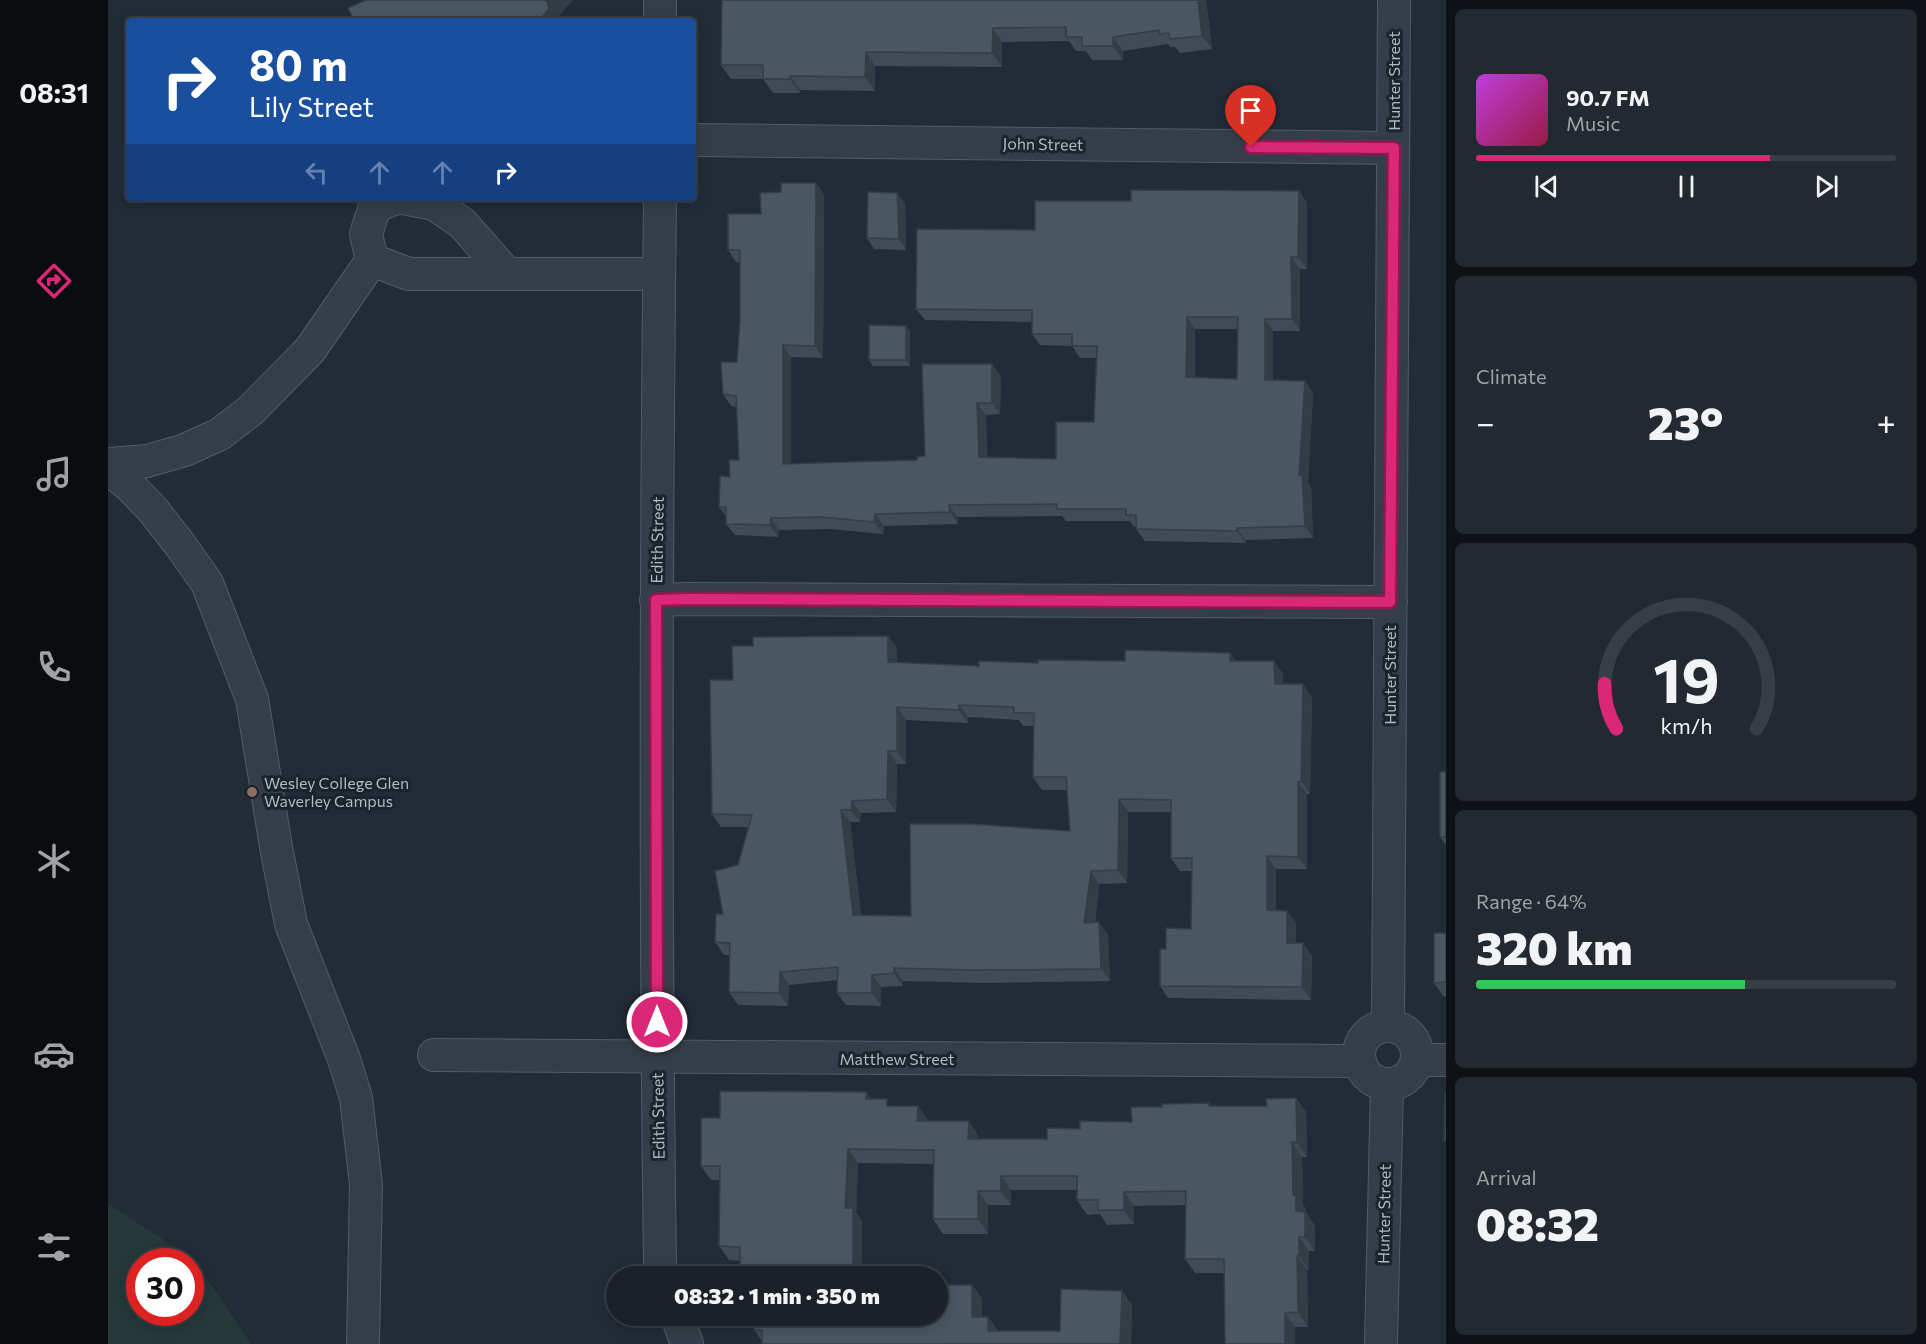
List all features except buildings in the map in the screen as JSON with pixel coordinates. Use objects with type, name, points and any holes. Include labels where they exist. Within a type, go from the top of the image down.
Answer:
[{"type":"street","points":[[660,0],[660,18]]},
{"type":"street","name":"Hunter Street","points":[[1388,1026],[1394,0]]},
{"type":"street","name":"John Street","points":[[696,140],[1394,148]]},
{"type":"street","points":[[108,466],[147,461],[185,450],[220,434],[250,411],[310,350],[372,260],[366,234],[375,206],[389,201]]},
{"type":"street","points":[[418,201],[434,204],[462,223],[507,274]]},
{"type":"street","name":"Edith Street","points":[[660,201],[656,600],[660,1266]]},
{"type":"street","points":[[372,260],[409,274],[659,274]]},
{"type":"street","points":[[108,466],[153,510],[207,583],[252,699],[291,924],[344,1059],[356,1098],[366,1184],[363,1344]]},
{"type":"street","points":[[656,600],[1390,602]]},
{"type":"street","points":[[1388,1026],[1407,1033],[1417,1050],[1431,1060],[1398,1083],[1387,1084],[1368,1077],[1362,1069],[1359,1051],[1369,1034],[1378,1028],[1388,1026]]},
{"type":"street","name":"Matthew Street","points":[[434,1055],[1360,1061]]},
{"type":"street","name":"Hunter Street","points":[[1381,1344],[1387,1084]]},
{"type":"street","points":[[681,1326],[687,1344]]},
{"type":"green space","points":[[108,1204],[176,1248],[126,1248],[126,1326],[204,1326],[204,1277],[251,1344],[108,1344]]},
{"type":"place","name":"Wesley College Glen Waverley Campus","points":[[252,792]]},
{"type":"route","points":[[657,1022],[656,600],[1390,602],[1394,148],[1251,147]]}]
